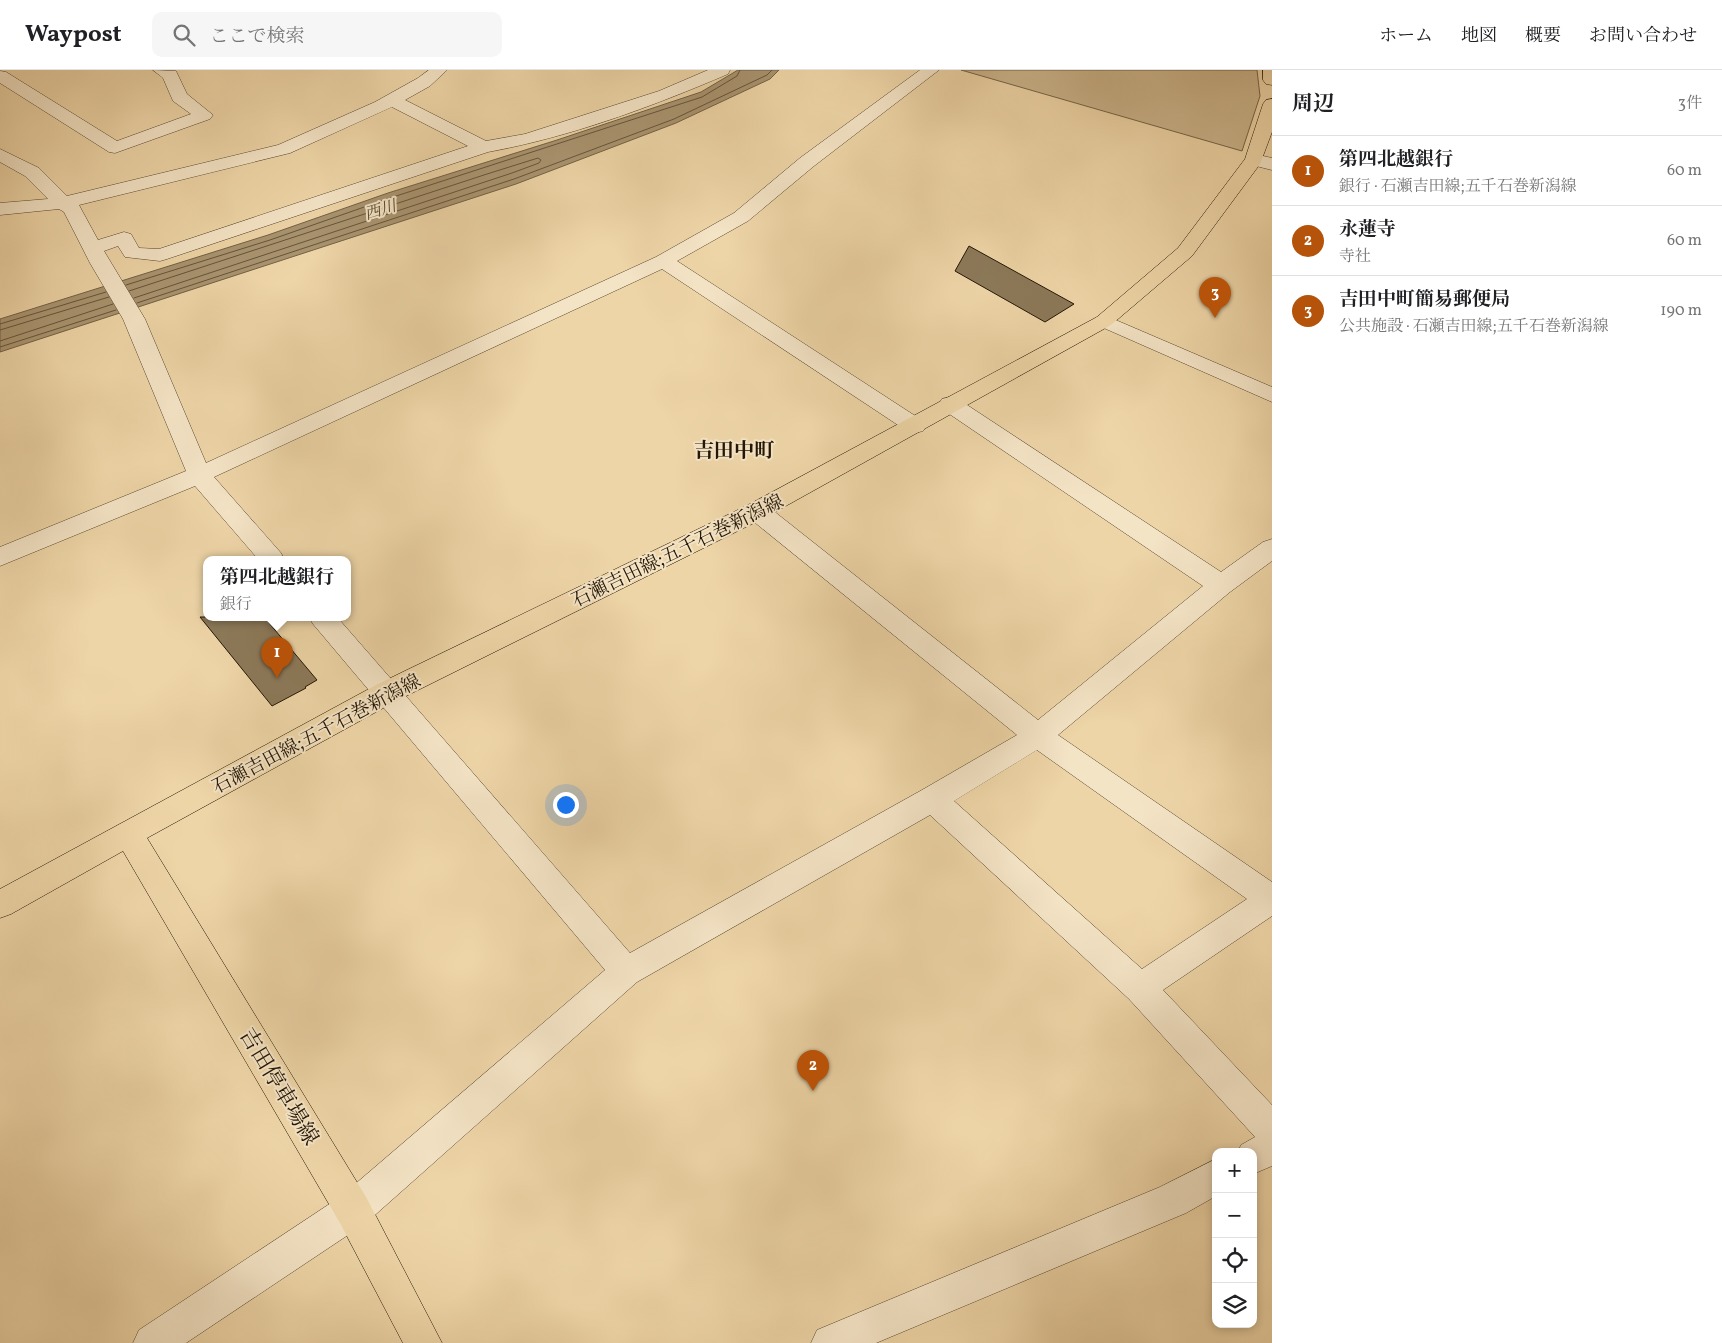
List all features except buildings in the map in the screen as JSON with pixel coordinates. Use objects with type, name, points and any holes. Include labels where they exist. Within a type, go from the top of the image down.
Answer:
[{"type":"main road","points":[[1271,70],[1272,80]]},
{"type":"main road","name":"石瀬吉田線;五千石巻新潟線","points":[[0,904],[388,692],[757,511],[1104,321],[1185,252],[1263,162],[1272,104]]},
{"type":"main road","name":"吉田停車場線","points":[[129,834],[353,1210],[423,1343]]},
{"type":"street","points":[[0,76],[114,148],[204,115],[178,97],[170,75],[161,70]]},
{"type":"street","points":[[0,209],[63,203],[284,149],[334,129],[392,100],[424,82],[439,70]]},
{"type":"street","points":[[96,256],[124,238],[132,253],[160,255],[484,147],[528,139],[656,98],[722,70]]},
{"type":"street","points":[[0,557],[199,475],[663,261],[741,217],[807,162],[906,87],[932,70]]},
{"type":"street","points":[[392,100],[484,147]]},
{"type":"street","points":[[0,154],[32,172],[63,203],[72,209],[96,256],[134,319],[199,475],[269,556]]},
{"type":"street","points":[[663,261],[915,426]]},
{"type":"street","points":[[1104,321],[1272,395]]},
{"type":"street","points":[[950,404],[1221,585]]},
{"type":"street","points":[[757,511],[1038,736],[1272,899],[1140,988]]},
{"type":"street","points":[[152,1343],[353,1210],[626,972],[932,799],[1038,736],[1221,585],[1272,548]]},
{"type":"street","points":[[326,621],[626,972]]},
{"type":"street","points":[[932,799],[1140,988],[1272,1130]]},
{"type":"street","points":[[1257,1155],[1272,1147]]},
{"type":"street","points":[[830,1343],[1173,1200],[1212,1179]]},
{"type":"shaded area","points":[[961,70],[1257,70],[1260,96],[1242,151]]},
{"type":"water","name":"西川","points":[[738,70],[779,70],[770,79],[676,123],[516,184],[0,352],[0,319],[268,235],[388,193],[701,92]]},
{"type":"place","name":"吉田中町簡易郵便局","points":[[1215,318]]},
{"type":"place","name":"第四北越銀行","points":[[277,678]]},
{"type":"place","name":"永蓮寺","points":[[813,1091]]},
{"type":"district","name":"吉田中町","points":[[734,450]]}]
